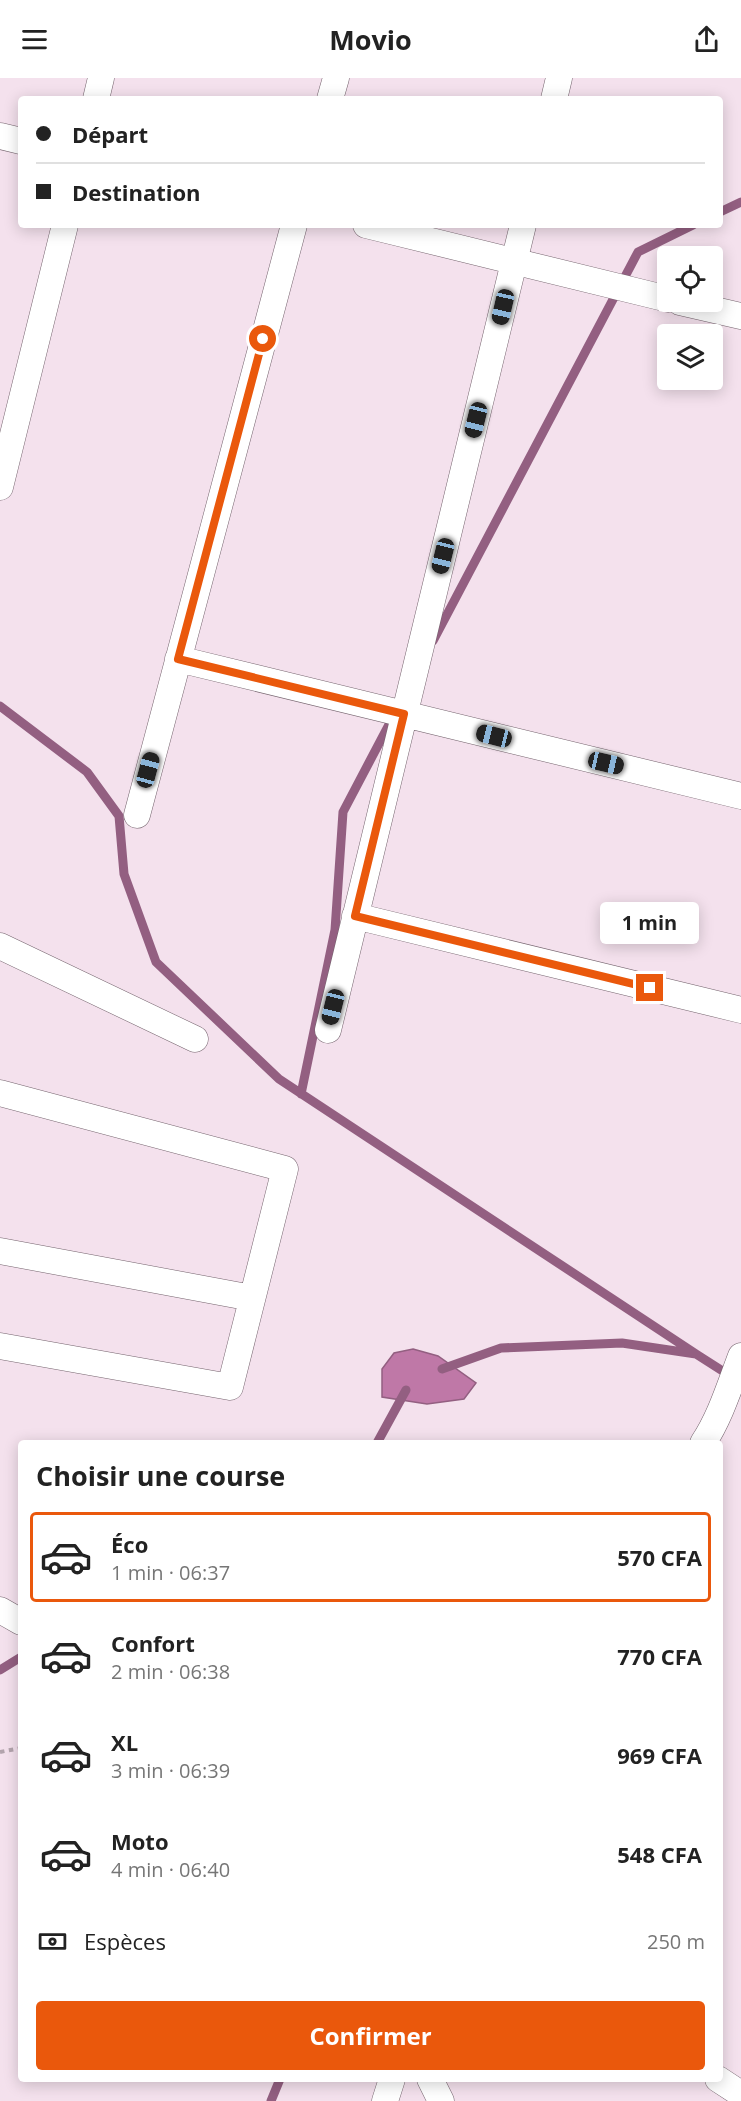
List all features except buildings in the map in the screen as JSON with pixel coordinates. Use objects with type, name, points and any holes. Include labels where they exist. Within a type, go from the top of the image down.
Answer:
[{"type":"street","points":[[97,96],[101,78]]},
{"type":"street","points":[[331,96],[336,78]]},
{"type":"street","points":[[555,96],[559,78]]},
{"type":"street","points":[[0,136],[18,140]]},
{"type":"street","points":[[0,488],[64,228]]},
{"type":"street","points":[[137,815],[293,228]]},
{"type":"street","points":[[378,228],[657,295]]},
{"type":"street","points":[[328,1030],[522,228]]},
{"type":"street","points":[[723,312],[741,316]]},
{"type":"street","points":[[178,659],[741,796]]},
{"type":"street","points":[[355,916],[741,1010]]},
{"type":"street","points":[[0,946],[195,1039]]},
{"type":"street","points":[[0,1093],[285,1168],[230,1387],[0,1346]]},
{"type":"street","points":[[0,1251],[252,1298]]},
{"type":"street","points":[[704,1440],[730,1386],[741,1356]]},
{"type":"street","points":[[0,1610],[18,1621]]},
{"type":"street","points":[[385,2101],[391,2082]]},
{"type":"street","points":[[432,2082],[441,2101]]},
{"type":"street","points":[[723,2082],[741,2094]]},
{"type":"path","points":[[0,1752],[18,1749]]},
{"type":"shaded area","points":[[413,1349],[438,1356],[476,1383],[464,1399],[427,1404],[382,1397],[382,1369],[394,1353]]},
{"type":"waterway","points":[[723,211],[741,202]]},
{"type":"waterway","points":[[433,641],[638,252],[687,228]]},
{"type":"waterway","points":[[0,706],[87,772],[119,816],[124,874],[156,962],[279,1079],[696,1354]]},
{"type":"waterway","points":[[301,1094],[335,930],[343,812],[394,715]]},
{"type":"waterway","points":[[442,1369],[501,1348],[622,1343],[696,1354],[732,1377]]},
{"type":"waterway","points":[[379,1440],[406,1390]]},
{"type":"waterway","points":[[0,1670],[18,1659]]},
{"type":"waterway","points":[[271,2101],[279,2082]]},
{"type":"route","points":[[263,339],[178,659],[404,714],[355,916],[650,988]]}]
